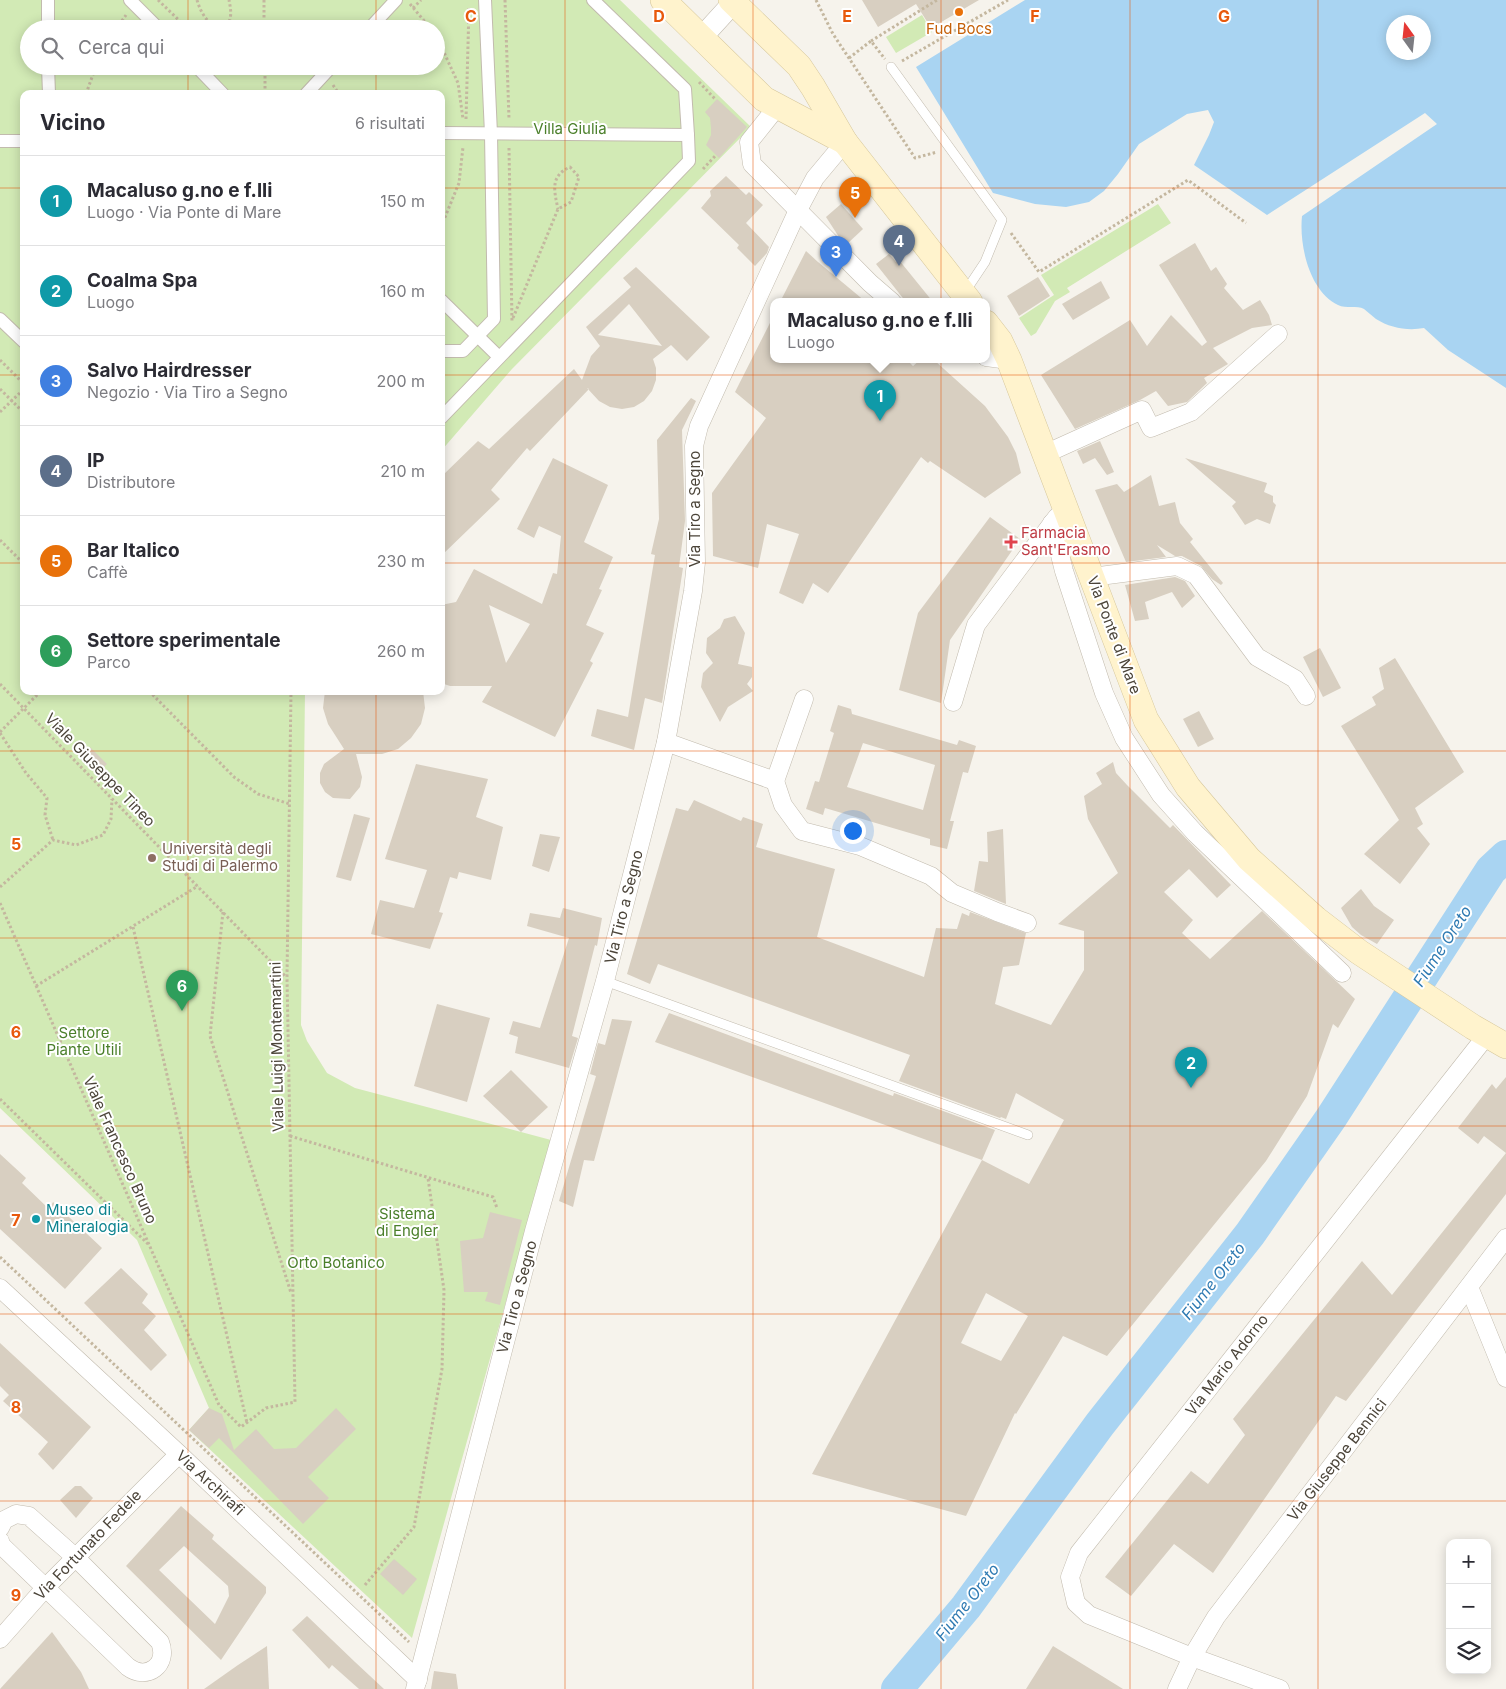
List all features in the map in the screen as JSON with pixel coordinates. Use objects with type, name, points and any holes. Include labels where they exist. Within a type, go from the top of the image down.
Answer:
[{"type":"main road","points":[[663,0],[764,99],[845,142]]},
{"type":"main road","points":[[732,1],[799,66],[814,87],[845,142],[967,298]]},
{"type":"main road","name":"Via Ponte di Mare","points":[[990,328],[1000,341],[998,359],[1045,454],[1059,515],[1092,577],[1146,720],[1188,787],[1249,859],[1316,919],[1359,952],[1489,1036]]},
{"type":"street","points":[[48,0],[48,20]]},
{"type":"street","points":[[130,0],[150,20]]},
{"type":"street","points":[[377,20],[396,0]]},
{"type":"street","points":[[445,351],[462,351],[494,319],[485,0]]},
{"type":"street","points":[[445,414],[689,161],[685,89],[593,0]]},
{"type":"street","points":[[702,38],[732,1]]},
{"type":"street","points":[[48,75],[49,90]]},
{"type":"street","points":[[205,75],[219,90]]},
{"type":"street","points":[[310,90],[324,75]]},
{"type":"street","points":[[777,107],[749,142],[752,164],[870,283],[887,298]]},
{"type":"street","points":[[445,133],[688,135]]},
{"type":"street","points":[[0,141],[20,141]]},
{"type":"street","name":"Via Tiro a Segno","points":[[417,1685],[534,1232],[605,981],[666,742],[693,591],[696,562],[694,446],[699,426],[798,210],[815,178],[845,142]]},
{"type":"street","points":[[445,304],[499,357]]},
{"type":"street","points":[[0,319],[20,338]]},
{"type":"street","points":[[1045,454],[1142,410],[1151,428],[1192,412],[1278,334]]},
{"type":"street","points":[[953,702],[976,624],[1059,515]]},
{"type":"street","points":[[1059,515],[1064,572],[1104,693],[1124,738],[1161,795],[1196,833],[1342,973]]},
{"type":"street","points":[[1092,577],[1177,566],[1196,575],[1257,657],[1295,678],[1306,696]]},
{"type":"street","points":[[804,699],[775,781],[783,805],[802,831],[860,846],[931,876],[952,893],[1027,923]]},
{"type":"street","points":[[666,742],[775,781]]},
{"type":"street","name":"Via Mario Adorno","points":[[1280,1689],[1192,1657],[1089,1615],[1076,1603],[1070,1577],[1079,1553],[1489,1036]]},
{"type":"street","name":"Via Giuseppe Bennici","points":[[1177,1689],[1192,1657],[1216,1617],[1506,1238]]},
{"type":"street","points":[[1469,1287],[1506,1378]]},
{"type":"street","name":"Via Archirafi","points":[[0,1288],[178,1454],[417,1685]]},
{"type":"street","name":"Via Fortunato Fedele","points":[[0,1639],[46,1587],[178,1454]]},
{"type":"street","points":[[0,1528],[4,1520],[16,1514],[29,1516],[76,1558],[160,1642],[162,1655],[157,1666],[146,1672],[133,1671],[1,1545],[0,1541]]},
{"type":"lane","points":[[891,67],[1002,220],[985,262],[967,298]]},
{"type":"lane","points":[[605,981],[1028,1135]]},
{"type":"path","points":[[158,0],[179,20]]},
{"type":"path","points":[[197,0],[200,10],[207,20]]},
{"type":"path","points":[[229,0],[231,9],[229,20]]},
{"type":"path","points":[[264,0],[264,20]]},
{"type":"path","points":[[406,0],[423,20]]},
{"type":"path","points":[[413,8],[421,0]]},
{"type":"path","points":[[465,134],[469,0]]},
{"type":"path","points":[[505,0],[512,320],[515,341]]},
{"type":"path","points":[[816,0],[833,34],[915,158],[950,148]]},
{"type":"path","points":[[849,58],[871,41],[937,0]]},
{"type":"path","points":[[871,41],[891,67],[1008,0]]},
{"type":"path","points":[[87,90],[93,75]]},
{"type":"path","points":[[265,75],[265,90]]},
{"type":"path","points":[[512,320],[558,209],[554,187],[561,171],[570,167],[579,177],[571,202],[558,209]]},
{"type":"path","points":[[1002,220],[1039,272],[1188,180],[1246,223]]},
{"type":"path","points":[[494,319],[512,320]]},
{"type":"path","points":[[0,360],[20,380]]},
{"type":"path","points":[[0,389],[20,409]]},
{"type":"path","points":[[0,412],[20,393]]},
{"type":"path","points":[[0,540],[20,560]]},
{"type":"path","name":"Viale Giuseppe Tineo","points":[[0,684],[287,977]]},
{"type":"path","points":[[37,695],[0,732],[26,773],[47,798],[45,815],[53,840]]},
{"type":"path","points":[[153,695],[234,777],[258,794],[290,804]]},
{"type":"path","name":"Viale Luigi Montemartini","points":[[247,1423],[266,1408],[295,1402],[287,977],[291,695]]},
{"type":"path","points":[[53,840],[76,845],[103,835],[111,819],[112,798]]},
{"type":"path","points":[[0,887],[53,840]]},
{"type":"path","points":[[36,986],[198,886]]},
{"type":"path","name":"Viale Francesco Bruno","points":[[0,903],[219,1405],[241,1427],[247,1423]]},
{"type":"path","points":[[223,912],[210,1036],[293,1297]]},
{"type":"path","points":[[133,926],[247,1423]]},
{"type":"path","points":[[0,1099],[149,1245]]},
{"type":"path","points":[[290,1136],[493,1197],[497,1208]]},
{"type":"path","points":[[365,1584],[414,1527],[442,1369],[444,1290],[428,1178]]},
{"type":"path","points":[[0,1257],[424,1656]]},
{"type":"green space","name":"Orto Botanico","points":[[0,0],[620,0],[751,127],[512,369],[445,446],[445,90],[20,90],[20,695],[305,695],[301,1025],[307,1041],[327,1073],[355,1088],[551,1140],[412,1638],[189,1430],[209,1408],[137,1240],[0,1108]]},
{"type":"green space","points":[[922,15],[932,32],[896,53],[886,37]]},
{"type":"green space","points":[[1158,204],[1171,223],[1067,288],[1070,292],[1055,301],[1036,333],[1031,336],[1019,318],[1054,295],[1041,275]]},
{"type":"water","points":[[1025,0],[1506,0],[1506,388],[1448,350],[1424,328],[1405,329],[1393,327],[1376,319],[1364,309],[1338,305],[1320,289],[1313,278],[1304,253],[1301,228],[1302,216],[1437,124],[1425,113],[1267,215],[1194,165],[1214,122],[1208,110],[1187,114],[1139,144],[1104,191],[1089,202],[1066,207],[1035,204],[993,193],[916,67]]},
{"type":"building","points":[[862,0],[979,0],[931,28],[916,4],[878,27]]},
{"type":"building","points":[[717,99],[747,127],[719,158],[706,145],[711,135],[711,128],[710,118],[705,112]]},
{"type":"building","points":[[726,176],[746,195],[749,192],[763,205],[746,223],[769,247],[767,253],[755,266],[737,248],[739,245],[701,208],[711,196],[710,191]]},
{"type":"building","points":[[841,204],[863,229],[847,244],[839,237],[826,217]]},
{"type":"building","points":[[1195,243],[1211,271],[1216,267],[1227,284],[1224,288],[1243,310],[1260,300],[1269,315],[1272,325],[1252,328],[1213,348],[1228,364],[1204,378],[1207,383],[1187,402],[1168,406],[1156,391],[1075,429],[1041,375],[1130,320],[1147,346],[1171,315],[1202,346],[1207,342],[1159,265]]},
{"type":"building","points":[[806,251],[861,298],[782,298]]},
{"type":"building","points":[[889,254],[896,262],[899,260],[930,298],[903,298],[876,264]]},
{"type":"building","points":[[636,267],[710,337],[687,361],[671,345],[653,359],[656,368],[656,380],[652,391],[644,401],[634,407],[622,409],[610,407],[599,401],[588,390],[530,451],[527,448],[491,490],[500,499],[445,552],[445,473],[478,441],[489,449],[574,369],[582,380],[591,356],[600,346],[586,327],[631,287],[623,278]],"holes":[[[629,304],[662,346],[598,335]]]},
{"type":"building","points":[[1038,277],[1050,296],[1019,316],[1007,296]]},
{"type":"building","points":[[1101,281],[1110,298],[1073,320],[1062,304]]},
{"type":"building","points":[[770,323],[770,363],[910,363],[913,366],[916,363],[937,363],[985,406],[1008,437],[1016,453],[1021,473],[985,498],[921,457],[828,593],[813,583],[803,604],[779,593],[799,534],[767,524],[758,568],[713,556],[712,493],[766,418],[735,392]]},
{"type":"building","points":[[691,398],[696,401],[682,430],[685,521],[679,567],[683,568],[662,703],[645,698],[634,750],[591,736],[597,709],[628,717],[655,555],[651,554],[659,519],[657,440]]},
{"type":"building","points":[[1100,441],[1114,472],[1107,475],[1095,458],[1083,464],[1077,451]]},
{"type":"building","points":[[553,458],[608,485],[584,542],[613,557],[599,589],[602,590],[586,625],[604,633],[590,661],[593,663],[555,737],[482,702],[492,686],[445,684],[445,604],[456,602],[474,569],[542,604],[553,573],[557,574],[561,536],[539,526],[534,538],[517,529]],"holes":[[[489,605],[530,624],[506,663]]]},
{"type":"building","points":[[1185,458],[1267,483],[1264,492],[1273,496],[1273,502],[1276,505],[1270,524],[1257,519],[1245,525],[1232,506],[1236,502]]},
{"type":"building","points":[[1151,475],[1159,506],[1175,502],[1180,523],[1193,539],[1190,542],[1223,583],[1221,585],[1212,579],[1201,566],[1182,556],[1175,556],[1157,545],[1166,557],[1126,562],[1095,490],[1117,484],[1124,492]]},
{"type":"building","points":[[990,517],[1020,539],[950,640],[941,703],[899,690],[918,613]]},
{"type":"building","points":[[1175,577],[1185,581],[1195,596],[1182,608],[1172,592],[1145,602],[1149,619],[1135,621],[1125,585]]},
{"type":"building","points":[[735,616],[745,633],[738,664],[752,667],[752,677],[747,684],[753,691],[728,707],[720,722],[701,687],[703,673],[713,663],[706,653],[707,638],[720,628],[724,619]]},
{"type":"building","points":[[1320,648],[1341,688],[1323,697],[1303,657]]},
{"type":"building","points":[[1395,658],[1464,772],[1415,808],[1423,824],[1417,828],[1430,844],[1400,884],[1364,854],[1399,820],[1341,726],[1376,705],[1372,697],[1384,689],[1379,668]]},
{"type":"building","points":[[325,695],[423,695],[425,708],[421,724],[411,738],[398,749],[382,754],[356,754],[362,777],[360,787],[350,799],[333,798],[325,792],[320,783],[320,773],[324,764],[344,749],[328,724],[323,708]]},
{"type":"building","points":[[838,705],[851,709],[852,714],[957,745],[959,740],[976,746],[968,773],[963,772],[950,821],[954,821],[947,849],[930,845],[930,839],[825,808],[823,815],[806,809],[815,781],[819,782],[834,733],[830,731]],"holes":[[[863,743],[935,765],[923,810],[847,787]]]},
{"type":"building","points":[[1199,711],[1214,739],[1198,747],[1183,719]]},
{"type":"building","points":[[90,747],[107,764],[97,774],[80,758]]},
{"type":"building","points":[[1113,762],[1116,773],[1127,785],[1170,828],[1173,825],[1231,885],[1217,898],[1189,869],[1164,892],[1193,920],[1182,933],[1210,959],[1262,911],[1355,999],[1338,1028],[1333,1024],[1307,1096],[1266,1161],[1107,1356],[1063,1336],[1015,1413],[966,1516],[812,1474],[982,1160],[1029,1184],[1064,1120],[1016,1093],[1006,1119],[899,1081],[910,1055],[658,964],[650,984],[627,974],[676,808],[688,811],[694,800],[741,821],[743,817],[763,824],[756,847],[835,869],[817,937],[924,977],[936,928],[957,929],[962,913],[969,916],[970,912],[1026,933],[1019,965],[1003,967],[995,1004],[1051,1025],[1084,970],[1084,931],[1058,924],[1118,873],[1088,819],[1084,796],[1102,784],[1096,773]],"holes":[[[986,1293],[1028,1316],[1001,1361],[961,1343]]]},
{"type":"building","points":[[416,764],[488,779],[476,817],[503,827],[491,880],[459,872],[457,879],[450,877],[439,912],[443,913],[430,949],[371,934],[380,900],[414,908],[427,870],[385,859]]},
{"type":"building","points":[[354,814],[370,818],[351,881],[336,877]]},
{"type":"building","points":[[1003,829],[1006,904],[974,891],[979,861],[988,862],[987,832]]},
{"type":"building","points":[[540,834],[560,837],[549,872],[532,866]]},
{"type":"building","points":[[1361,889],[1374,906],[1394,920],[1377,944],[1361,935],[1352,927],[1341,908]]},
{"type":"building","points":[[563,908],[602,918],[597,946],[595,945],[572,1036],[578,1038],[569,1068],[515,1053],[518,1037],[509,1034],[513,1021],[540,1028],[569,938],[527,926],[530,913],[560,918]]},
{"type":"building","points":[[437,1004],[490,1018],[467,1102],[414,1086]]},
{"type":"building","points":[[669,1013],[893,1096],[894,1093],[995,1130],[982,1160],[655,1042]]},
{"type":"building","points":[[612,1019],[632,1021],[594,1161],[584,1160],[573,1207],[559,1201],[596,1076],[590,1074],[598,1043],[605,1045]]},
{"type":"building","points":[[511,1070],[548,1107],[521,1132],[483,1096]]},
{"type":"building","points":[[1506,1077],[1506,1153],[1484,1136],[1478,1144],[1458,1128],[1492,1084],[1496,1089]]},
{"type":"building","points":[[1506,1153],[1506,1194],[1346,1401],[1336,1396],[1213,1573],[1174,1544],[1131,1596],[1105,1577],[1191,1471],[1208,1484],[1245,1435],[1233,1419],[1362,1261],[1392,1295]]},
{"type":"building","name":"Museo di Mineralogia","points":[[0,1154],[26,1178],[22,1183],[49,1209],[53,1202],[102,1248],[65,1289],[0,1229]]},
{"type":"building","points":[[490,1212],[522,1220],[500,1305],[485,1301],[488,1292],[464,1292],[460,1241],[483,1238]]},
{"type":"building","points":[[121,1268],[148,1294],[142,1303],[156,1316],[144,1330],[167,1355],[151,1371],[84,1303]]},
{"type":"building","points":[[0,1343],[91,1427],[53,1470],[38,1454],[48,1442],[3,1401],[9,1395],[0,1386]]},
{"type":"building","points":[[209,1408],[222,1414],[234,1450],[256,1429],[274,1449],[296,1448],[336,1408],[356,1429],[308,1477],[329,1498],[303,1524],[219,1438],[209,1448],[189,1430]]},
{"type":"building","points":[[75,1486],[81,1486],[93,1498],[76,1518],[60,1500]]},
{"type":"building","points":[[181,1506],[214,1535],[212,1539],[266,1587],[266,1593],[221,1660],[126,1566]],"holes":[[[184,1546],[228,1586],[229,1596],[215,1624],[159,1570]]]},
{"type":"building","points":[[394,1559],[417,1579],[403,1595],[380,1574]]},
{"type":"building","points":[[307,1616],[384,1689],[359,1689],[332,1665],[329,1669],[292,1630]]},
{"type":"building","points":[[52,1632],[81,1672],[89,1689],[0,1689]]},
{"type":"building","points":[[267,1646],[269,1689],[204,1689],[238,1665]]},
{"type":"building","points":[[1053,1646],[1102,1676],[1123,1689],[1026,1689]]},
{"type":"building","points":[[434,1671],[456,1674],[458,1689],[431,1689]]},
{"type":"waterway","name":"Fiume Oreto","points":[[897,1689],[966,1607],[1100,1424],[1250,1234],[1331,1118],[1491,870],[1506,856]]},
{"type":"place","name":"Fud Bocs","points":[[959,12]]},
{"type":"place","name":"Bar Italico","points":[[855,218]]},
{"type":"place","name":"IP","points":[[899,266]]},
{"type":"place","name":"Salvo Hairdresser","points":[[836,277]]},
{"type":"place","name":"Macaluso g.no e f.lli","points":[[880,421]]},
{"type":"place","name":"Farmacia Sant'Erasmo","points":[[1011,542]]},
{"type":"place","name":"Università degli Studi di Palermo","points":[[152,858]]},
{"type":"place","name":"Settore sperimentale","points":[[182,1011]]},
{"type":"place","name":"Coalma Spa","points":[[1191,1088]]},
{"type":"place","name":"Museo di Mineralogia","points":[[36,1219]]},
{"type":"park label","name":"Villa Giulia","points":[[570,129]]},
{"type":"park label","name":"Settore Piante Utili","points":[[84,1042]]},
{"type":"park label","name":"Sistema di Engler","points":[[407,1222]]}]
